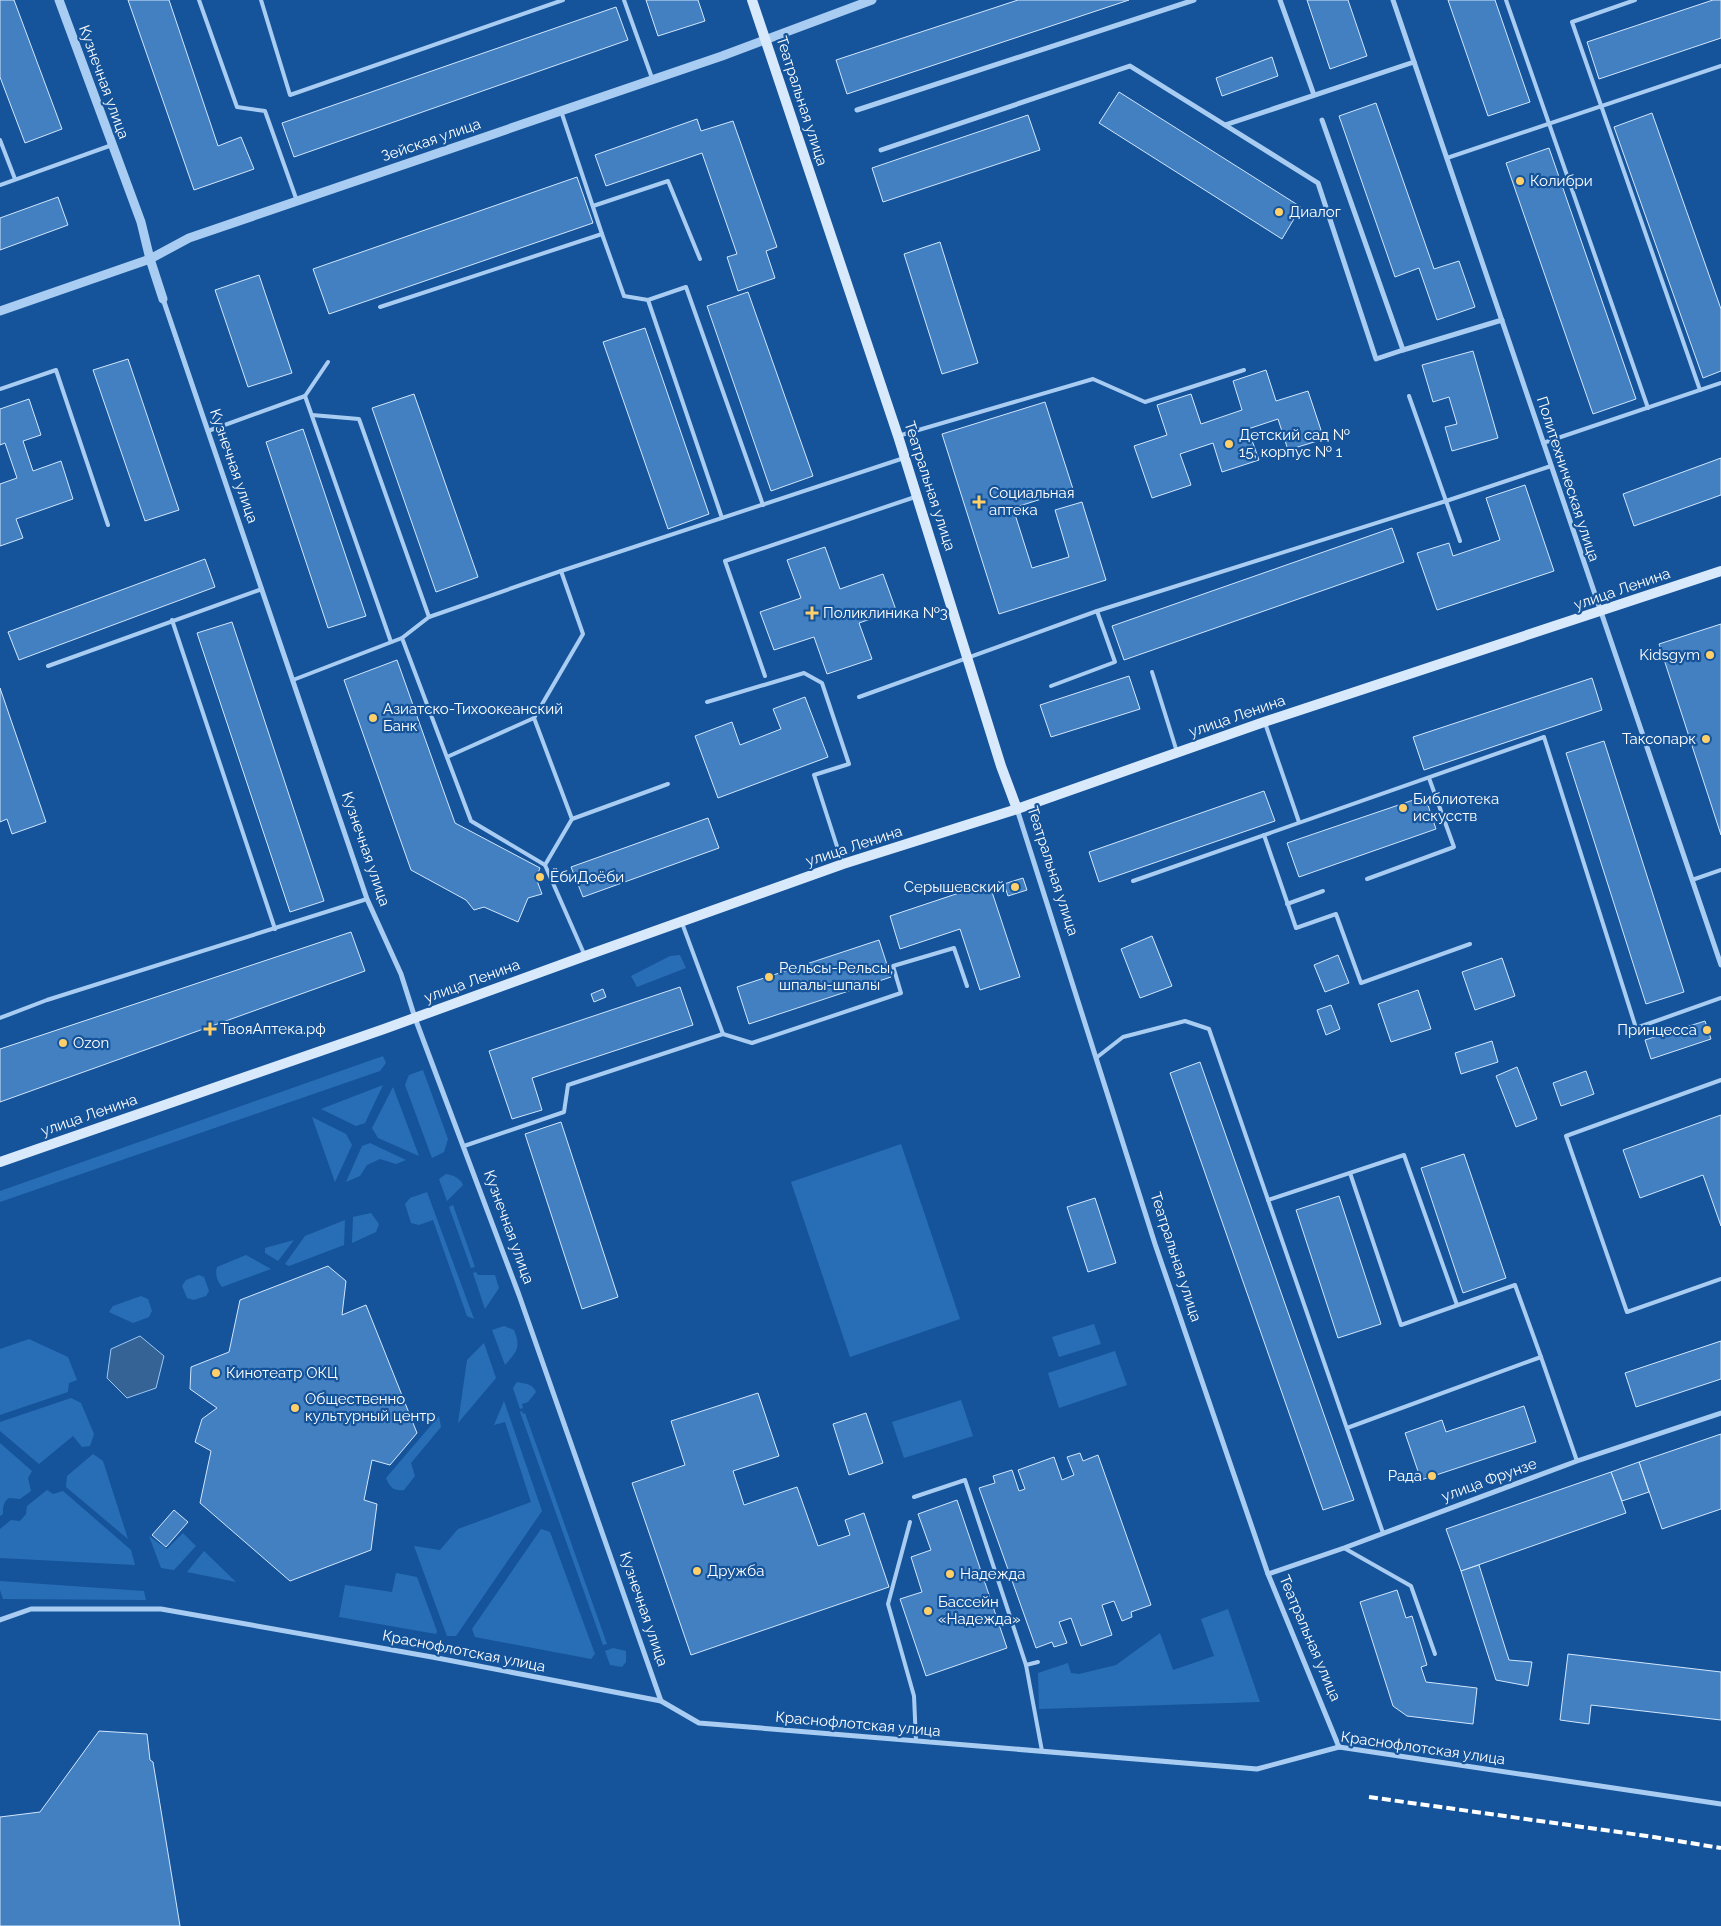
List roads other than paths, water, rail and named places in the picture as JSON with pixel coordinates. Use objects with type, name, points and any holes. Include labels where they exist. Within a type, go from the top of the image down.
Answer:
[{"type":"main road","name":"Театральная улица","points":[[752,0],[898,436],[1001,766],[1017,809]]},
{"type":"main road","name":"улица Ленина","points":[[0,1162],[415,1018],[843,864],[1017,809],[1264,722],[1721,571]]},
{"type":"street","name":"Кузнечная улица","points":[[59,0],[141,222],[150,260],[163,299],[367,898],[401,974],[415,1018],[532,1330],[661,1701]]},
{"type":"street","name":"Зейская улица","points":[[0,310],[150,260],[189,238],[766,39],[872,0]]},
{"type":"street","points":[[858,110],[1194,0]]},
{"type":"street","points":[[1280,0],[1314,95]]},
{"type":"street","name":"Политехническая улица","points":[[1393,0],[1721,965]]},
{"type":"street","points":[[1226,125],[1414,62]]},
{"type":"street","points":[[881,150],[1130,66],[1318,183],[1376,359],[1502,320]]},
{"type":"street","points":[[1322,120],[1403,350]]},
{"type":"street","name":"Театральная улица","points":[[1017,809],[1155,1244],[1268,1574],[1339,1747]]},
{"type":"street","name":"улица Фрунзе","points":[[1268,1574],[1344,1548],[1578,1461],[1721,1414]]},
{"type":"street","name":"Краснофлотская улица","points":[[0,1620],[31,1609],[161,1609],[432,1657],[661,1701],[699,1723],[1257,1769],[1339,1747],[1721,1804]]},
{"type":"lane","points":[[199,0],[237,107],[265,111],[296,201]]},
{"type":"lane","points":[[261,0],[290,95],[563,0]]},
{"type":"lane","points":[[624,0],[652,78]]},
{"type":"lane","points":[[1506,0],[1648,408]]},
{"type":"lane","points":[[1635,0],[1572,22],[1700,390]]},
{"type":"lane","points":[[1447,158],[1721,66]]},
{"type":"lane","points":[[561,110],[624,296],[648,300],[686,287],[763,504]]},
{"type":"lane","points":[[0,140],[15,179]]},
{"type":"lane","points":[[0,185],[112,145]]},
{"type":"lane","points":[[593,206],[668,181],[700,259]]},
{"type":"lane","points":[[380,307],[602,234]]},
{"type":"lane","points":[[648,300],[722,518]]},
{"type":"lane","points":[[208,431],[306,396],[328,362]]},
{"type":"lane","points":[[0,389],[56,370],[108,525]]},
{"type":"lane","points":[[898,436],[1093,379],[1145,402],[1244,370]]},
{"type":"lane","points":[[1543,443],[1721,383]]},
{"type":"lane","points":[[306,396],[391,642]]},
{"type":"lane","points":[[1409,396],[1460,541]]},
{"type":"lane","points":[[312,416],[359,419],[429,617]]},
{"type":"lane","points":[[293,680],[402,638],[429,617],[905,458]]},
{"type":"lane","points":[[859,697],[1097,611],[1551,466]]},
{"type":"lane","points":[[765,676],[725,562],[917,496]]},
{"type":"lane","points":[[447,757],[534,718],[583,634],[562,571]]},
{"type":"lane","points":[[48,666],[262,588]]},
{"type":"lane","points":[[1051,686],[1115,662],[1097,611]]},
{"type":"lane","points":[[172,620],[275,929]]},
{"type":"lane","points":[[402,638],[471,821],[545,865],[585,956]]},
{"type":"lane","points":[[1152,672],[1177,752]]},
{"type":"lane","points":[[706,702],[804,673],[822,683],[848,764],[814,775],[843,864]]},
{"type":"lane","points":[[534,718],[572,819]]},
{"type":"lane","points":[[1264,722],[1300,822]]},
{"type":"lane","points":[[1133,881],[1544,737],[1636,1028],[1721,998]]},
{"type":"lane","points":[[1366,879],[1454,847],[1428,778]]},
{"type":"lane","points":[[545,865],[572,819],[668,784]]},
{"type":"lane","points":[[1264,835],[1296,928],[1336,914],[1361,983],[1470,944]]},
{"type":"lane","points":[[1692,880],[1721,870]]},
{"type":"lane","points":[[1287,904],[1323,891]]},
{"type":"lane","points":[[0,1018],[47,1000],[275,929],[367,898]]},
{"type":"lane","points":[[682,921],[723,1034]]},
{"type":"lane","points":[[464,1146],[564,1112],[568,1085],[723,1034],[752,1043],[901,993],[893,966],[954,948],[967,986]]},
{"type":"lane","points":[[1096,1058],[1123,1037],[1185,1021],[1209,1029],[1383,1533]]},
{"type":"lane","points":[[1721,1080],[1566,1136],[1627,1312],[1721,1278]]},
{"type":"lane","points":[[1268,1200],[1404,1155],[1456,1305]]},
{"type":"lane","points":[[1350,1173],[1401,1325],[1515,1285],[1578,1461]]},
{"type":"lane","points":[[1347,1428],[1541,1358]]},
{"type":"lane","points":[[914,1497],[965,1480],[1026,1665],[1042,1751]]},
{"type":"lane","points":[[910,1522],[888,1604],[914,1696],[916,1741]]},
{"type":"lane","points":[[1344,1548],[1411,1586],[1436,1654]]},
{"type":"lane","points":[[1026,1665],[1038,1662]]},
{"type":"railway","points":[[1369,1797],[1721,1848]]},
{"type":"place","name":"Колибри","points":[[1520,181]]},
{"type":"place","name":"Диалог","points":[[1279,212]]},
{"type":"place","name":"Детский сад № 15, корпус № 1","points":[[1229,444]]},
{"type":"place","name":"Социальная аптека","points":[[979,502]]},
{"type":"place","name":"Поликлиника №3","points":[[812,613]]},
{"type":"place","name":"Kidsgym","points":[[1710,655]]},
{"type":"place","name":"Азиатско-Тихоокеанский Банк","points":[[373,718]]},
{"type":"place","name":"Таксопарк","points":[[1706,739]]},
{"type":"place","name":"Библиотека искусств","points":[[1403,808]]},
{"type":"place","name":"ЁбиДоёби","points":[[540,877]]},
{"type":"place","name":"Серышевский","points":[[1015,887]]},
{"type":"place","name":"Рельсы-Рельсы, шпалы-шпалы","points":[[769,977]]},
{"type":"place","name":"ТвояАптека.рф","points":[[210,1029]]},
{"type":"place","name":"Принцесса","points":[[1707,1030]]},
{"type":"place","name":"Ozon","points":[[63,1043]]},
{"type":"place","name":"Кинотеатр ОКЦ","points":[[216,1373]]},
{"type":"place","name":"Общественно культурный центр","points":[[295,1408]]},
{"type":"place","name":"Рада","points":[[1432,1476]]},
{"type":"place","name":"Дружба","points":[[697,1571]]},
{"type":"place","name":"Надежда","points":[[950,1574]]},
{"type":"place","name":"Бассейн «Надежда»","points":[[928,1611]]}]
